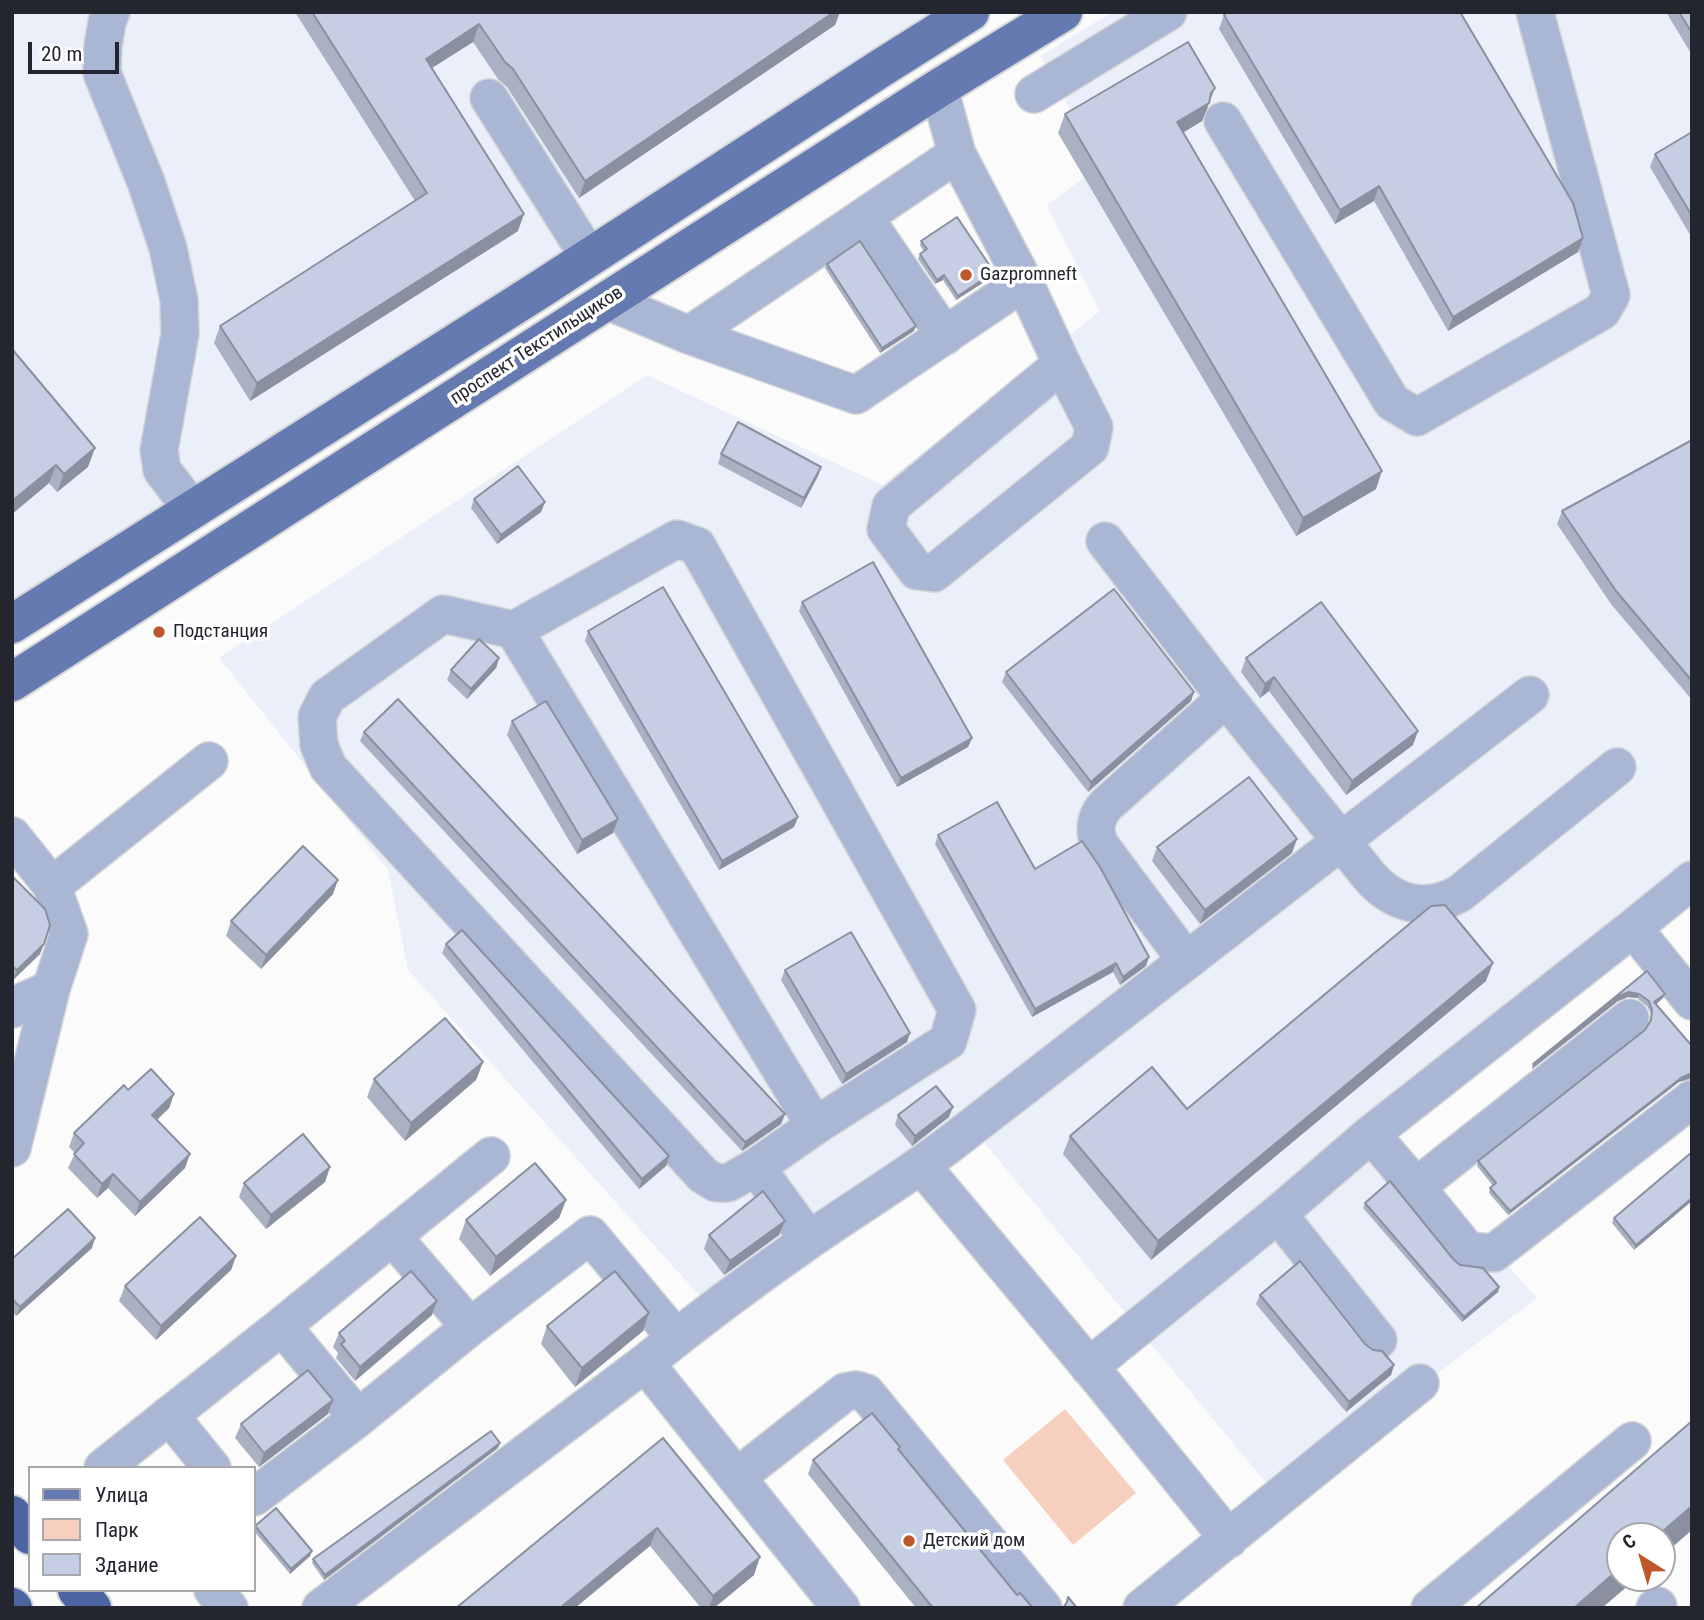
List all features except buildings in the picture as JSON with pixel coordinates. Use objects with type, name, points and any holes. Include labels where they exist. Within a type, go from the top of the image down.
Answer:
[{"type":"highway","points":[[12,1515],[28,1533]]},
{"type":"highway","points":[[79,1592],[92,1608]]},
{"type":"main road","points":[[12,624],[970,12]]},
{"type":"main road","name":"проспект Текстильщиков","points":[[12,682],[939,88],[1063,12]]},
{"type":"lane","points":[[111,12],[103,46],[102,73],[146,182],[169,248],[179,300],[180,334],[159,450],[162,470],[192,509]]},
{"type":"lane","points":[[1223,121],[1392,402],[1417,417],[1602,311],[1611,295],[1535,12]]},
{"type":"lane","points":[[1034,94],[1156,15]]},
{"type":"lane","points":[[939,88],[957,154],[1024,282],[1094,426],[1090,447],[934,573],[917,571],[886,529],[891,506],[1062,364]]},
{"type":"lane","points":[[489,98],[589,257]]},
{"type":"lane","points":[[689,335],[957,154]]},
{"type":"lane","points":[[864,217],[945,336]]},
{"type":"lane","points":[[608,301],[689,335],[856,395],[1024,282]]},
{"type":"lane","points":[[677,540],[697,546],[957,1010],[948,1041],[728,1183],[716,1183],[703,1175],[328,767],[319,745],[317,717],[327,697],[443,614],[514,630],[677,540]]},
{"type":"lane","points":[[1105,541],[1226,698],[1378,886],[1388,894],[1411,903],[1436,903],[1459,894],[1617,767]]},
{"type":"lane","points":[[514,630],[815,1126]]},
{"type":"lane","points":[[321,1608],[809,1240],[921,1166],[1530,695]]},
{"type":"lane","points":[[1186,960],[1100,845],[1095,828],[1100,812],[1106,806],[1226,698]]},
{"type":"lane","points":[[52,886],[209,761]]},
{"type":"lane","points":[[12,835],[52,886],[69,934],[51,989],[12,1148]]},
{"type":"lane","points":[[1088,1367],[1278,1214],[1371,1134],[1692,880]]},
{"type":"lane","points":[[1633,928],[1692,1001]]},
{"type":"lane","points":[[12,1009],[51,989]]},
{"type":"lane","points":[[1416,1187],[1630,1018]]},
{"type":"lane","points":[[1371,1134],[1468,1251],[1494,1253],[1692,1099]]},
{"type":"lane","points":[[105,1466],[491,1156]]},
{"type":"lane","points":[[921,1166],[1229,1539]]},
{"type":"lane","points":[[756,1167],[809,1240]]},
{"type":"lane","points":[[1278,1214],[1378,1340]]},
{"type":"lane","points":[[256,1495],[590,1235],[676,1339]]},
{"type":"lane","points":[[392,1236],[470,1327]]},
{"type":"lane","points":[[282,1326],[358,1418]]},
{"type":"lane","points":[[645,1363],[841,1608]]},
{"type":"lane","points":[[1142,1608],[1420,1383]]},
{"type":"lane","points":[[737,1477],[845,1392],[861,1391],[870,1396],[1043,1608]]},
{"type":"lane","points":[[169,1415],[210,1466]]},
{"type":"lane","points":[[1430,1608],[1632,1441]]},
{"type":"lane","points":[[215,1592],[229,1608]]},
{"type":"shaded area","points":[[12,12],[982,12],[12,614]]},
{"type":"shaded area","points":[[1112,12],[1692,12],[1692,882],[1381,1125],[1537,1298],[1276,1495],[963,1117],[713,1311],[408,970],[388,870],[219,658],[647,375],[882,485],[1100,311],[1047,205],[1100,166],[1041,56]]},
{"type":"green space","points":[[1065,1409],[1136,1493],[1073,1545],[1003,1460]]},
{"type":"place","name":"Gazpromneft","points":[[966,275]]},
{"type":"place","name":"Подстанция","points":[[159,632]]},
{"type":"place","name":"Детский дом","points":[[909,1541]]}]
